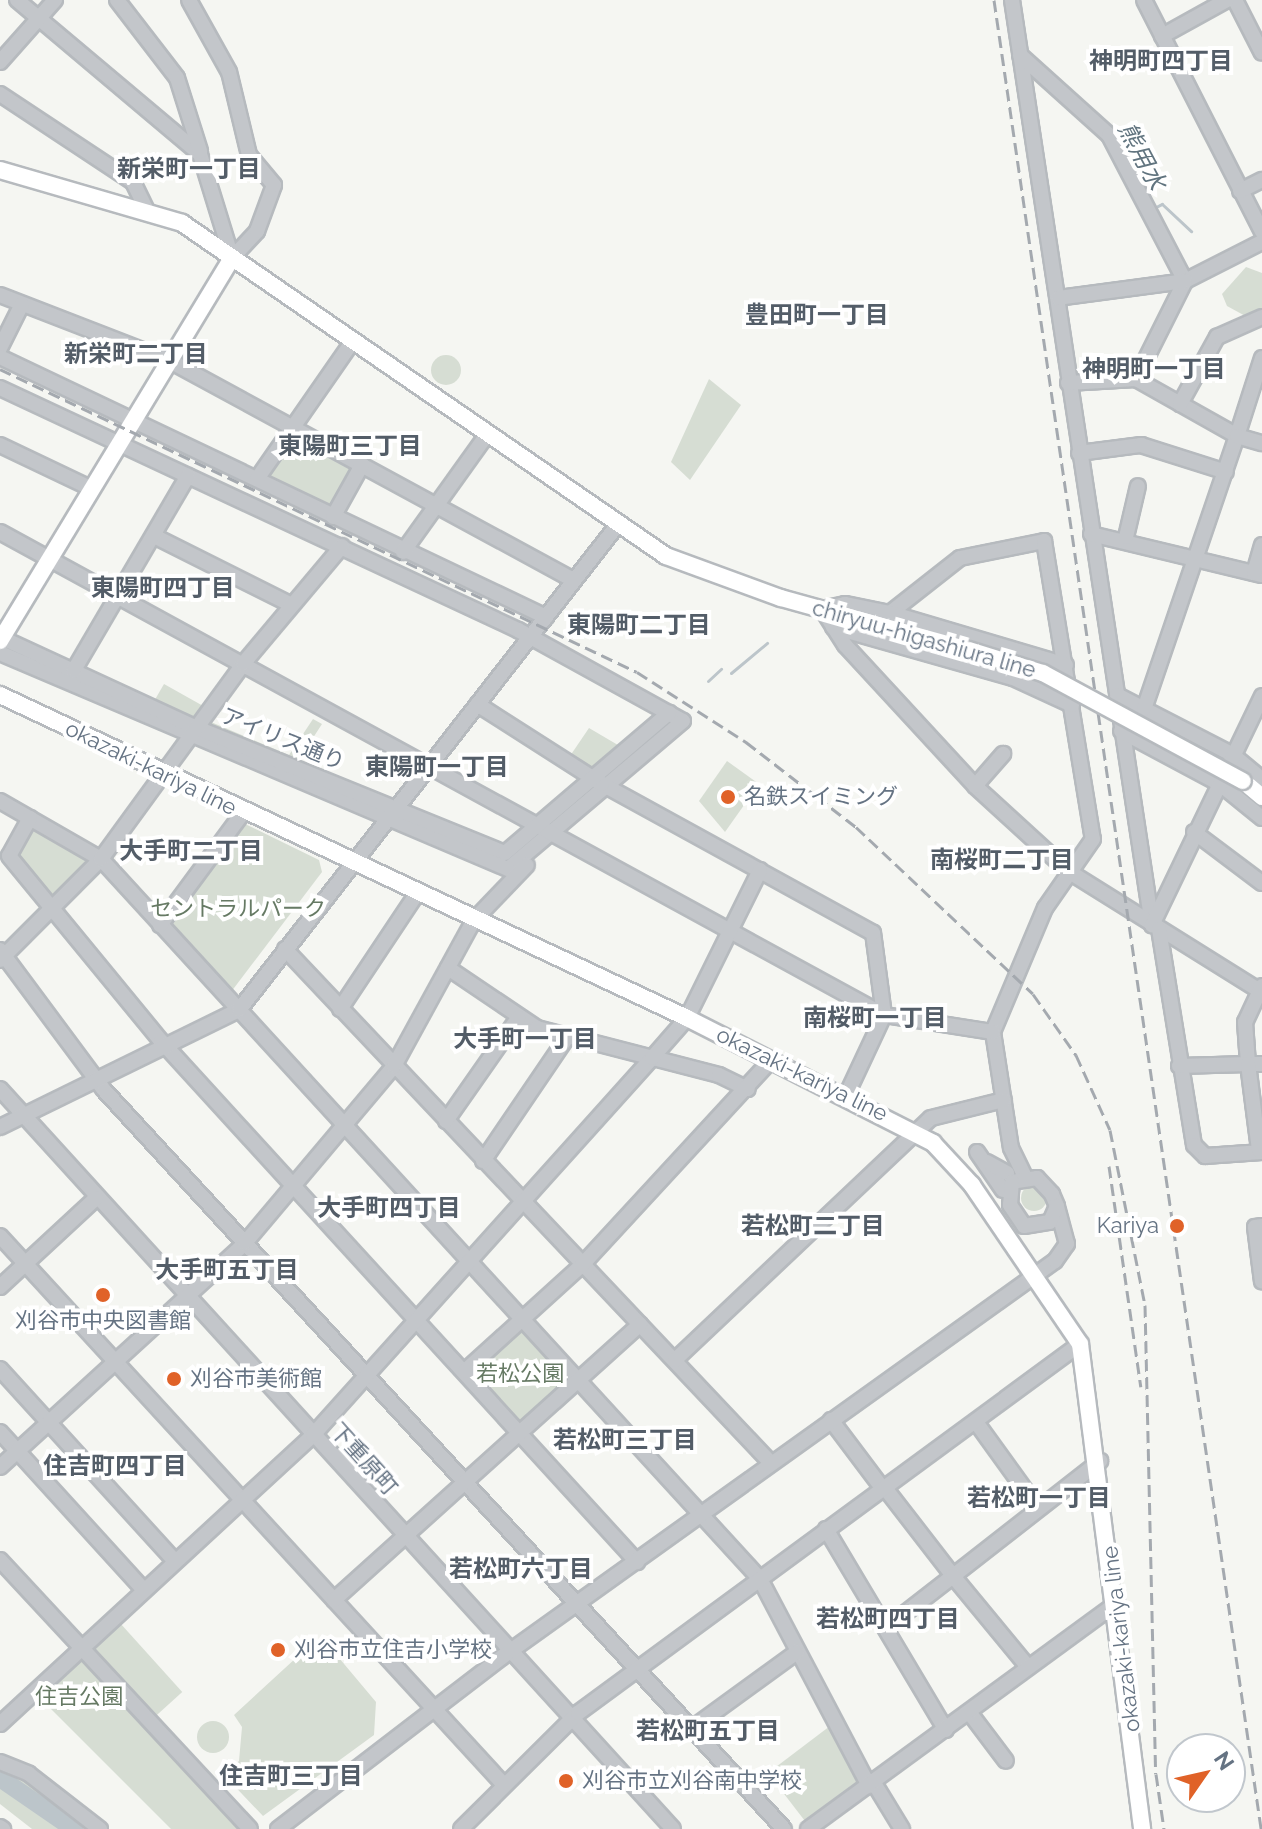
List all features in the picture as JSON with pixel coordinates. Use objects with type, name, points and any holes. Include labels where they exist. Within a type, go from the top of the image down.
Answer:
[{"type":"main road","points":[[0,170],[146,209],[232,258],[616,527]]},
{"type":"main road","points":[[0,642],[52,558],[90,488],[232,258]]},
{"type":"main road","name":"chiryuu-higashiura line","points":[[616,527],[700,572],[851,619],[1043,673],[1215,764],[1262,797]]},
{"type":"main road","name":"okazaki-kariya line","points":[[0,695],[243,813],[687,1018],[919,1131],[966,1178],[1080,1344],[1100,1461],[1142,1829]]},
{"type":"street","points":[[17,0],[200,154]]},
{"type":"street","points":[[0,62],[55,0]]},
{"type":"street","points":[[117,0],[177,78],[232,258]]},
{"type":"street","points":[[189,0],[229,72],[249,155],[274,185],[257,231],[232,258]]},
{"type":"street","points":[[1012,0],[1121,731],[1155,927],[1179,1066],[1198,1151],[1260,1151],[1255,1064],[1245,1022],[1261,989],[1155,927],[1068,871],[975,786],[833,627],[822,609],[845,604],[890,613],[1066,665]]},
{"type":"street","points":[[1144,0],[1262,232]]},
{"type":"street","points":[[1162,36],[1227,0]]},
{"type":"street","points":[[1235,0],[1262,53]]},
{"type":"street","points":[[1020,55],[1109,135],[1185,281]]},
{"type":"street","points":[[0,94],[133,182],[146,209]]},
{"type":"street","points":[[1240,191],[1262,180]]},
{"type":"street","points":[[1058,298],[1185,281],[1262,242]]},
{"type":"street","points":[[1136,379],[1185,281]]},
{"type":"street","points":[[0,295],[170,361],[574,580]]},
{"type":"street","points":[[0,348],[22,304]]},
{"type":"street","points":[[1180,404],[1217,337],[1262,317]]},
{"type":"street","points":[[257,479],[353,341]]},
{"type":"street","points":[[0,357],[403,552],[546,617]]},
{"type":"street","points":[[1144,709],[1200,558],[1262,358]]},
{"type":"street","points":[[1068,383],[1136,379],[1237,436],[1262,443]]},
{"type":"street","points":[[0,388],[531,636],[683,721],[553,839],[474,920],[394,1066],[245,1243],[0,1467]]},
{"type":"street","points":[[403,552],[486,436]]},
{"type":"street","points":[[0,445],[90,488]]},
{"type":"street","points":[[1079,453],[1141,445],[1226,472]]},
{"type":"street","points":[[333,517],[362,465]]},
{"type":"street","points":[[74,670],[188,476]]},
{"type":"street","points":[[1126,537],[1138,486]]},
{"type":"street","points":[[0,1127],[168,1048],[239,1010],[616,527]]},
{"type":"street","points":[[0,532],[120,595],[536,831],[884,1015],[993,1032]]},
{"type":"street","points":[[1091,534],[1126,537],[1258,574],[1262,545]]},
{"type":"street","points":[[154,536],[292,605]]},
{"type":"street","points":[[890,613],[960,558],[1044,541],[1093,839],[1068,871],[993,1032],[1011,1148],[1003,1190]]},
{"type":"street","points":[[342,546],[243,664],[101,859],[2,955],[98,1082],[784,1829]]},
{"type":"street","points":[[833,627],[1013,678],[1072,705]]},
{"type":"street","points":[[0,642],[74,670],[193,733]]},
{"type":"street","points":[[0,642],[193,733]]},
{"type":"street","points":[[1117,695],[1233,755],[1262,779]]},
{"type":"street","points":[[1155,927],[1194,832],[1260,702]]},
{"type":"street","points":[[477,704],[610,788],[879,939],[884,1015],[846,1096]]},
{"type":"street","points":[[392,815],[505,853],[536,831],[669,713]]},
{"type":"street","points":[[1121,731],[1220,784],[1262,818]]},
{"type":"street","name":"アイリス通り","points":[[193,733],[392,815]]},
{"type":"street","points":[[975,786],[1003,754]]},
{"type":"street","points":[[0,801],[101,859],[760,1579],[797,1652],[872,1784],[902,1829]]},
{"type":"street","points":[[160,925],[243,813]]},
{"type":"street","points":[[392,815],[508,869],[553,839]]},
{"type":"street","points":[[30,818],[9,856],[168,1048],[637,1562]]},
{"type":"street","points":[[1194,832],[1262,883]]},
{"type":"street","points":[[0,1724],[313,1435],[652,1058],[687,1018],[760,870]]},
{"type":"street","points":[[340,1009],[418,892]]},
{"type":"street","points":[[285,949],[770,1462]]},
{"type":"street","points":[[448,968],[518,1018],[566,1039],[652,1058],[748,1089]]},
{"type":"street","points":[[446,1121],[518,1018]]},
{"type":"street","points":[[483,1161],[566,1039]]},
{"type":"street","points":[[465,1371],[582,1265],[748,1089],[772,1059]]},
{"type":"street","points":[[1179,1066],[1255,1064]]},
{"type":"street","name":"下重原町","points":[[0,1089],[22,1119],[673,1829]]},
{"type":"street","points":[[675,1360],[945,1110],[1004,1100]]},
{"type":"street","points":[[278,1829],[512,1651],[1034,1274],[1067,1244],[1057,1206],[1044,1184],[1024,1175],[1011,1148]]},
{"type":"street","points":[[1007,1173],[992,1170],[980,1151],[1010,1205],[1031,1229],[1050,1222],[1057,1206]]},
{"type":"street","points":[[1010,1205],[1008,1188],[1024,1175]]},
{"type":"street","points":[[0,1287],[96,1198]]},
{"type":"street","points":[[1262,1226],[1255,1227],[1262,1282]]},
{"type":"street","points":[[0,1236],[504,1785]]},
{"type":"street","points":[[334,1600],[406,1539],[640,1324]]},
{"type":"street","points":[[461,1829],[572,1719],[1080,1344]]},
{"type":"street","points":[[0,1369],[175,1561]]},
{"type":"street","points":[[831,1420],[1028,1667]]},
{"type":"street","points":[[976,1422],[1038,1508]]},
{"type":"street","points":[[0,1432],[143,1589]]},
{"type":"street","points":[[886,1628],[1100,1461]]},
{"type":"street","points":[[826,1529],[946,1730]]},
{"type":"street","points":[[0,1560],[250,1829]]},
{"type":"street","points":[[808,1829],[1117,1603]]},
{"type":"street","points":[[691,1729],[797,1652]]},
{"type":"street","points":[[969,1712],[1006,1761]]},
{"type":"street","points":[[0,1762],[29,1774],[100,1829]]},
{"type":"green space","points":[[1246,267],[1262,273],[1262,312],[1249,318],[1227,306],[1222,294]]},
{"type":"green space","points":[[446,355],[452,356],[460,364],[460,376],[452,384],[446,385],[440,384],[432,376],[431,370],[432,364],[440,356]]},
{"type":"green space","points":[[709,379],[741,405],[690,480],[671,462]]},
{"type":"green space","points":[[294,433],[356,467],[333,511],[262,478]]},
{"type":"green space","points":[[164,684],[205,707],[195,721],[153,703]]},
{"type":"green space","points":[[313,719],[322,724],[296,764],[207,728],[211,722],[289,755]]},
{"type":"green space","points":[[589,728],[623,748],[596,772],[570,756]]},
{"type":"green space","name":"名鉄スイミング","points":[[727,761],[759,784],[725,832],[699,801]]},
{"type":"green space","name":"セントラルパーク","points":[[243,823],[319,860],[322,872],[231,992],[168,924]]},
{"type":"green space","points":[[32,827],[92,861],[52,901],[15,855]]},
{"type":"green space","points":[[1034,1185],[1043,1189],[1047,1198],[1043,1207],[1034,1211],[1025,1207],[1021,1198],[1025,1189]]},
{"type":"green space","name":"若松公園","points":[[520,1325],[569,1379],[519,1424],[470,1370]]},
{"type":"green space","points":[[120,1623],[182,1692],[155,1716],[93,1647]]},
{"type":"green space","points":[[309,1646],[329,1646],[376,1702],[374,1735],[263,1816],[224,1775],[239,1761],[242,1727],[234,1715]]},
{"type":"green space","name":"住吉公園","points":[[80,1657],[239,1829],[171,1829],[37,1695]]},
{"type":"green space","points":[[213,1721],[224,1726],[229,1737],[224,1748],[213,1753],[202,1748],[197,1737],[202,1726]]},
{"type":"green space","points":[[830,1726],[862,1786],[808,1825],[768,1773]]},
{"type":"green space","points":[[0,1762],[102,1829],[32,1829],[0,1804]]},
{"type":"waterway","name":"熊用水","points":[[1154,208],[1162,204],[1191,231]]},
{"type":"waterway","points":[[731,673],[767,643]]},
{"type":"waterway","points":[[708,681],[721,669]]},
{"type":"waterway","points":[[0,1778],[74,1829]]},
{"type":"railway","points":[[994,0],[1261,1829]]},
{"type":"railway","points":[[0,369],[637,672],[746,742],[856,827],[1033,994],[1076,1055],[1110,1130],[1145,1305],[1156,1774],[1164,1829]]},
{"type":"railway","points":[[1109,1166],[1141,1387]]},
{"type":"place","name":"名鉄スイミング","points":[[728,797]]},
{"type":"place","name":"Kariya","points":[[1177,1226]]},
{"type":"place","name":"刈谷市中央図書館","points":[[103,1295]]},
{"type":"place","name":"刈谷市美術館","points":[[174,1379]]},
{"type":"place","name":"刈谷市立住吉小学校","points":[[278,1650]]},
{"type":"place","name":"刈谷市立刈谷南中学校","points":[[566,1781]]},
{"type":"district","name":"神明町四丁目","points":[[1161,61]]},
{"type":"district","name":"新栄町一丁目","points":[[189,169]]},
{"type":"district","name":"豊田町一丁目","points":[[817,315]]},
{"type":"district","name":"新栄町二丁目","points":[[136,354]]},
{"type":"district","name":"神明町一丁目","points":[[1154,369]]},
{"type":"district","name":"東陽町三丁目","points":[[350,446]]},
{"type":"district","name":"東陽町四丁目","points":[[163,588]]},
{"type":"district","name":"東陽町二丁目","points":[[639,625]]},
{"type":"district","name":"東陽町一丁目","points":[[437,767]]},
{"type":"district","name":"大手町二丁目","points":[[191,851]]},
{"type":"district","name":"南桜町二丁目","points":[[1002,860]]},
{"type":"district","name":"南桜町一丁目","points":[[875,1018]]},
{"type":"district","name":"大手町一丁目","points":[[525,1039]]},
{"type":"district","name":"大手町四丁目","points":[[389,1208]]},
{"type":"district","name":"若松町二丁目","points":[[813,1226]]},
{"type":"district","name":"大手町五丁目","points":[[227,1270]]},
{"type":"district","name":"若松町三丁目","points":[[625,1440]]},
{"type":"district","name":"住吉町四丁目","points":[[115,1466]]},
{"type":"district","name":"若松町一丁目","points":[[1039,1498]]},
{"type":"district","name":"若松町六丁目","points":[[521,1569]]},
{"type":"district","name":"若松町四丁目","points":[[888,1619]]},
{"type":"district","name":"若松町五丁目","points":[[708,1731]]},
{"type":"district","name":"住吉町三丁目","points":[[291,1776]]}]
